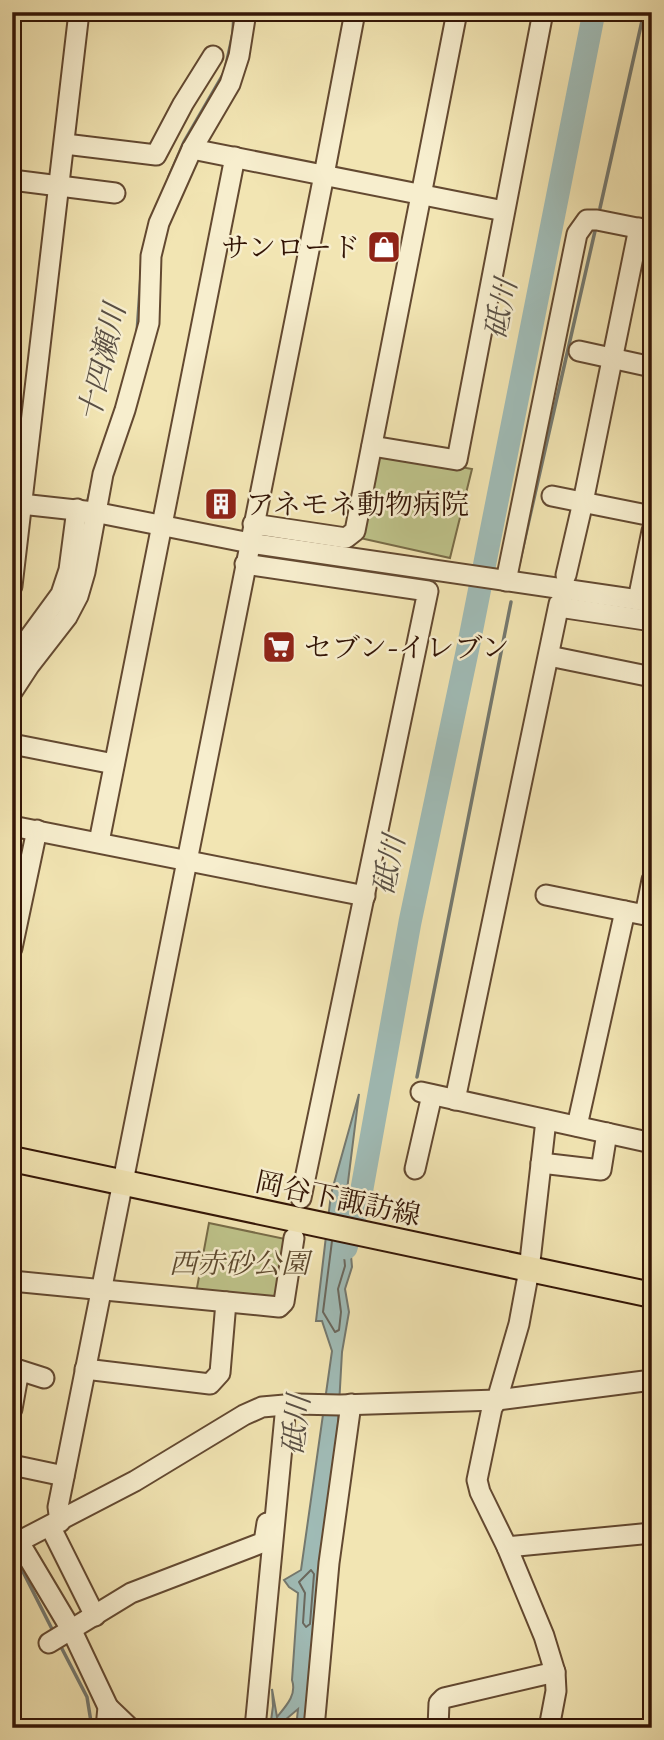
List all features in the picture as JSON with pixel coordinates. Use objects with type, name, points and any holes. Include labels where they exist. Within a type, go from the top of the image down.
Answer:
[{"type":"main road","name":"岡谷下諏訪線","points":[[12,1159],[652,1295]]},
{"type":"street","points":[[12,586],[18,503],[60,186],[79,12]]},
{"type":"street","points":[[12,661],[61,594],[85,511],[103,474],[125,410],[149,323],[150,256],[159,223],[192,149],[230,84],[239,56],[246,12]]},
{"type":"street","points":[[95,1616],[55,1524],[355,12]]},
{"type":"street","points":[[18,503],[85,511],[163,525],[251,533],[346,538],[355,531],[457,12]]},
{"type":"street","points":[[372,446],[457,460],[543,12]]},
{"type":"street","points":[[65,144],[156,155],[183,104],[213,57]]},
{"type":"street","points":[[192,149],[504,211]]},
{"type":"street","points":[[99,842],[235,157]]},
{"type":"street","points":[[12,180],[115,192]]},
{"type":"street","points":[[503,581],[577,234],[587,220],[645,229],[566,575]]},
{"type":"street","points":[[579,351],[652,367]]},
{"type":"street","points":[[552,496],[652,516]]},
{"type":"street","points":[[12,692],[67,617],[78,596],[85,572],[85,511]]},
{"type":"street","points":[[251,533],[453,573],[645,601],[652,531]]},
{"type":"street","points":[[245,564],[428,591],[301,1198]]},
{"type":"street","points":[[455,1100],[559,606],[652,621]]},
{"type":"street","points":[[549,656],[652,677]]},
{"type":"street","points":[[12,744],[114,764]]},
{"type":"street","points":[[12,825],[365,896]]},
{"type":"street","points":[[12,948],[16,907],[37,830]]},
{"type":"street","points":[[546,894],[648,916],[652,880]]},
{"type":"street","points":[[577,1126],[625,911]]},
{"type":"street","points":[[415,1169],[426,1094],[652,1143]]},
{"type":"street","points":[[546,1120],[529,1270],[519,1324],[497,1400],[492,1408],[477,1480],[544,1636],[555,1672],[556,1691],[549,1728]]},
{"type":"street","points":[[541,1163],[601,1170],[607,1133]]},
{"type":"street","points":[[12,1281],[279,1307],[284,1302],[294,1238]]},
{"type":"street","points":[[86,1369],[210,1384],[220,1373],[226,1302]]},
{"type":"street","points":[[12,1409],[16,1370],[44,1378]]},
{"type":"street","points":[[130,1728],[108,1707],[60,1637],[16,1543],[135,1481],[244,1415],[262,1407],[291,1404],[497,1400],[652,1380]]},
{"type":"street","points":[[255,1728],[277,1505],[291,1404]]},
{"type":"street","points":[[314,1728],[345,1405]]},
{"type":"street","points":[[12,1465],[64,1476]]},
{"type":"street","points":[[60,1637],[131,1593],[264,1542],[269,1504],[277,1505]]},
{"type":"street","points":[[507,1547],[652,1533]]},
{"type":"street","points":[[438,1728],[439,1703],[444,1698],[555,1672]]},
{"type":"street","points":[[106,1728],[108,1707]]},
{"type":"green space","points":[[378,452],[472,469],[450,558],[360,538]]},
{"type":"green space","name":"西赤砂公園","points":[[209,1223],[290,1240],[281,1300],[196,1293]]},
{"type":"water","points":[[359,1094],[346,1198],[352,1267],[345,1289],[349,1312],[342,1352],[337,1441],[307,1728],[296,1728],[298,1709],[285,1720],[282,1728],[270,1728],[272,1689],[277,1717],[290,1700],[293,1691],[298,1593],[284,1580],[301,1570],[332,1351],[322,1321],[316,1321],[331,1194]]},
{"type":"waterway","name":"十四瀬川","points":[[226,65],[233,33],[234,12]]},
{"type":"waterway","name":"砥川","points":[[346,1248],[361,1194],[410,922],[470,638],[594,12]]},
{"type":"waterway","points":[[600,208],[644,12]]},
{"type":"waterway","name":"十四瀬川","points":[[169,177],[184,142],[224,73]]},
{"type":"waterway","points":[[519,564],[595,231]]},
{"type":"waterway","name":"十四瀬川","points":[[137,333],[142,261]]},
{"type":"waterway","name":"十四瀬川","points":[[87,504],[91,488]]},
{"type":"waterway","points":[[417,1077],[511,602]]},
{"type":"waterway","name":"十四瀬川","points":[[13,1552],[54,1633]]},
{"type":"waterway","name":"十四瀬川","points":[[59,1643],[87,1697],[92,1728]]},
{"type":"place","name":"サンロード","points":[[384,247]]},
{"type":"place","name":"アネモネ動物病院","points":[[221,504]]},
{"type":"place","name":"セブン-イレブン","points":[[279,647]]}]
